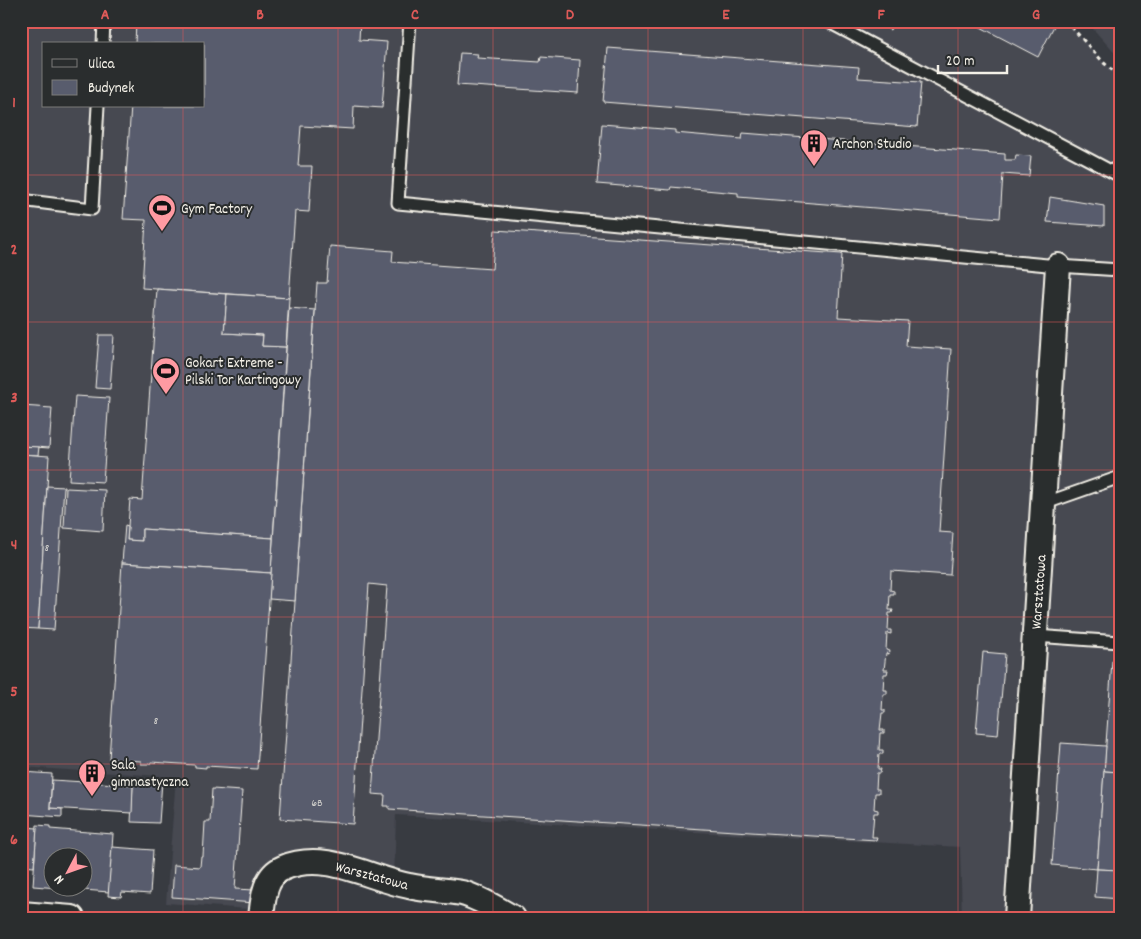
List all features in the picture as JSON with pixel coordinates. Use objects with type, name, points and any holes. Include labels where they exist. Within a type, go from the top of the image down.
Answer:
[{"type":"street","name":"Warsztatowa","points":[[1017,918],[1058,266]]},
{"type":"street","name":"Warsztatowa","points":[[261,918],[264,891],[275,874],[282,868],[304,863],[320,862],[335,864],[408,886],[462,894],[493,906],[513,918]]},
{"type":"street","points":[[21,914],[72,918]]},
{"type":"lane","points":[[103,42],[104,21]]},
{"type":"lane","points":[[410,21],[398,203],[1058,266],[1120,270]]},
{"type":"lane","points":[[827,21],[1120,176]]},
{"type":"lane","points":[[21,200],[92,209],[98,108]]},
{"type":"lane","points":[[1043,504],[1120,477]]},
{"type":"lane","points":[[1035,636],[1120,642]]},
{"type":"path","points":[[1066,21],[1104,63],[1120,77]]},
{"type":"shaded area","points":[[21,21],[1066,21],[1104,63],[1120,77],[1120,918],[962,918],[960,847],[396,815],[394,882],[283,868],[262,910],[166,903],[176,777],[21,767]]},
{"type":"shaded area","points":[[1086,21],[1120,21],[1120,59]]},
{"type":"building","points":[[136,21],[360,21],[359,40],[387,42],[382,108],[354,106],[353,129],[301,126],[298,166],[312,166],[309,212],[295,211],[289,298],[142,288],[146,220],[123,219],[131,108],[205,108],[205,42],[135,42]]},
{"type":"building","points":[[872,21],[894,21],[890,30]]},
{"type":"building","points":[[969,21],[1046,21],[1054,26],[1038,57]]},
{"type":"building","points":[[608,48],[859,67],[858,78],[921,82],[917,127],[603,102]]},
{"type":"building","points":[[460,53],[478,54],[477,58],[540,62],[541,57],[580,60],[578,93],[457,85]]},
{"type":"building","name":"Archon Studio","points":[[602,124],[675,130],[675,133],[742,139],[743,133],[1005,154],[1005,160],[1015,160],[1016,155],[1031,156],[1029,176],[1003,174],[1000,218],[738,197],[738,193],[671,187],[670,190],[597,184]]},
{"type":"building","points":[[1050,197],[1104,206],[1104,226],[1047,222]]},
{"type":"building","points":[[495,230],[842,254],[838,317],[908,321],[906,346],[951,349],[939,532],[953,533],[950,575],[891,571],[890,590],[894,591],[894,594],[890,594],[889,610],[893,610],[892,613],[889,613],[888,630],[891,630],[891,634],[887,633],[886,650],[890,651],[889,654],[886,653],[884,670],[888,670],[887,674],[884,674],[883,690],[887,690],[887,694],[883,694],[882,710],[885,710],[885,713],[882,713],[880,730],[884,730],[884,733],[880,733],[879,750],[883,750],[883,754],[879,754],[878,769],[881,769],[880,773],[877,773],[876,789],[879,789],[879,793],[875,793],[874,809],[878,810],[878,813],[874,813],[872,837],[877,837],[876,840],[389,809],[389,806],[384,806],[385,795],[372,794],[387,586],[369,584],[353,824],[280,819],[317,283],[327,283],[330,246],[393,251],[392,262],[492,269]]},
{"type":"building","points":[[157,289],[227,294],[224,333],[263,335],[262,346],[286,347],[273,538],[142,529],[142,541],[127,540],[130,499],[142,500]]},
{"type":"building","points":[[227,294],[289,298],[286,347],[262,346],[263,335],[224,333]]},
{"type":"building","points":[[289,308],[315,310],[295,601],[269,599]]},
{"type":"building","points":[[99,335],[114,335],[110,389],[95,388]]},
{"type":"building","points":[[75,396],[109,398],[103,482],[69,480]]},
{"type":"building","points":[[21,406],[52,408],[49,448],[21,446]]},
{"type":"building","points":[[21,446],[39,447],[38,455],[21,454]]},
{"type":"building","points":[[21,454],[49,456],[38,629],[21,628]]},
{"type":"building","points":[[47,486],[64,487],[54,630],[38,629]]},
{"type":"building","points":[[66,488],[105,490],[103,531],[64,528]]},
{"type":"building","points":[[125,525],[128,526],[127,540],[142,541],[142,529],[273,538],[271,573],[122,563]]},
{"type":"building","points":[[122,563],[271,573],[257,769],[206,766],[206,768],[195,767],[195,765],[151,762],[150,764],[141,764],[141,761],[109,759]]},
{"type":"building","points":[[983,652],[1005,654],[998,735],[976,733]]},
{"type":"building","points":[[1112,661],[1120,661],[1120,772],[1104,771]]},
{"type":"building","points":[[1061,743],[1106,746],[1097,869],[1052,865]]},
{"type":"building","points":[[1104,771],[1120,772],[1120,870],[1097,869]]},
{"type":"building","points":[[23,772],[52,774],[50,808],[62,809],[62,817],[21,814]]},
{"type":"building","points":[[115,778],[162,781],[159,823],[131,822],[133,785],[115,784]]},
{"type":"building","name":"Sala gimnastyczna","points":[[52,780],[133,785],[132,813],[50,808]]},
{"type":"building","points":[[212,789],[242,791],[235,889],[254,890],[255,903],[172,897],[174,865],[200,867],[201,856],[203,856],[205,822],[210,822]]},
{"type":"building","points":[[37,825],[50,826],[50,829],[113,834],[109,892],[92,891],[92,846],[42,846],[42,887],[33,886]]},
{"type":"building","points":[[26,827],[37,828],[34,867],[23,866]]},
{"type":"building","points":[[112,847],[153,850],[150,894],[122,892],[121,897],[108,896]]},
{"type":"building","points":[[1097,869],[1120,870],[1120,899],[1095,897]]},
{"type":"place","name":"Archon Studio","points":[[814,167]]},
{"type":"place","name":"Gym Factory","points":[[162,232]]},
{"type":"place","name":"Gokart Extreme - Pilski Tor Kartingowy","points":[[166,395]]},
{"type":"place","name":"Sala gimnastyczna","points":[[92,797]]}]
